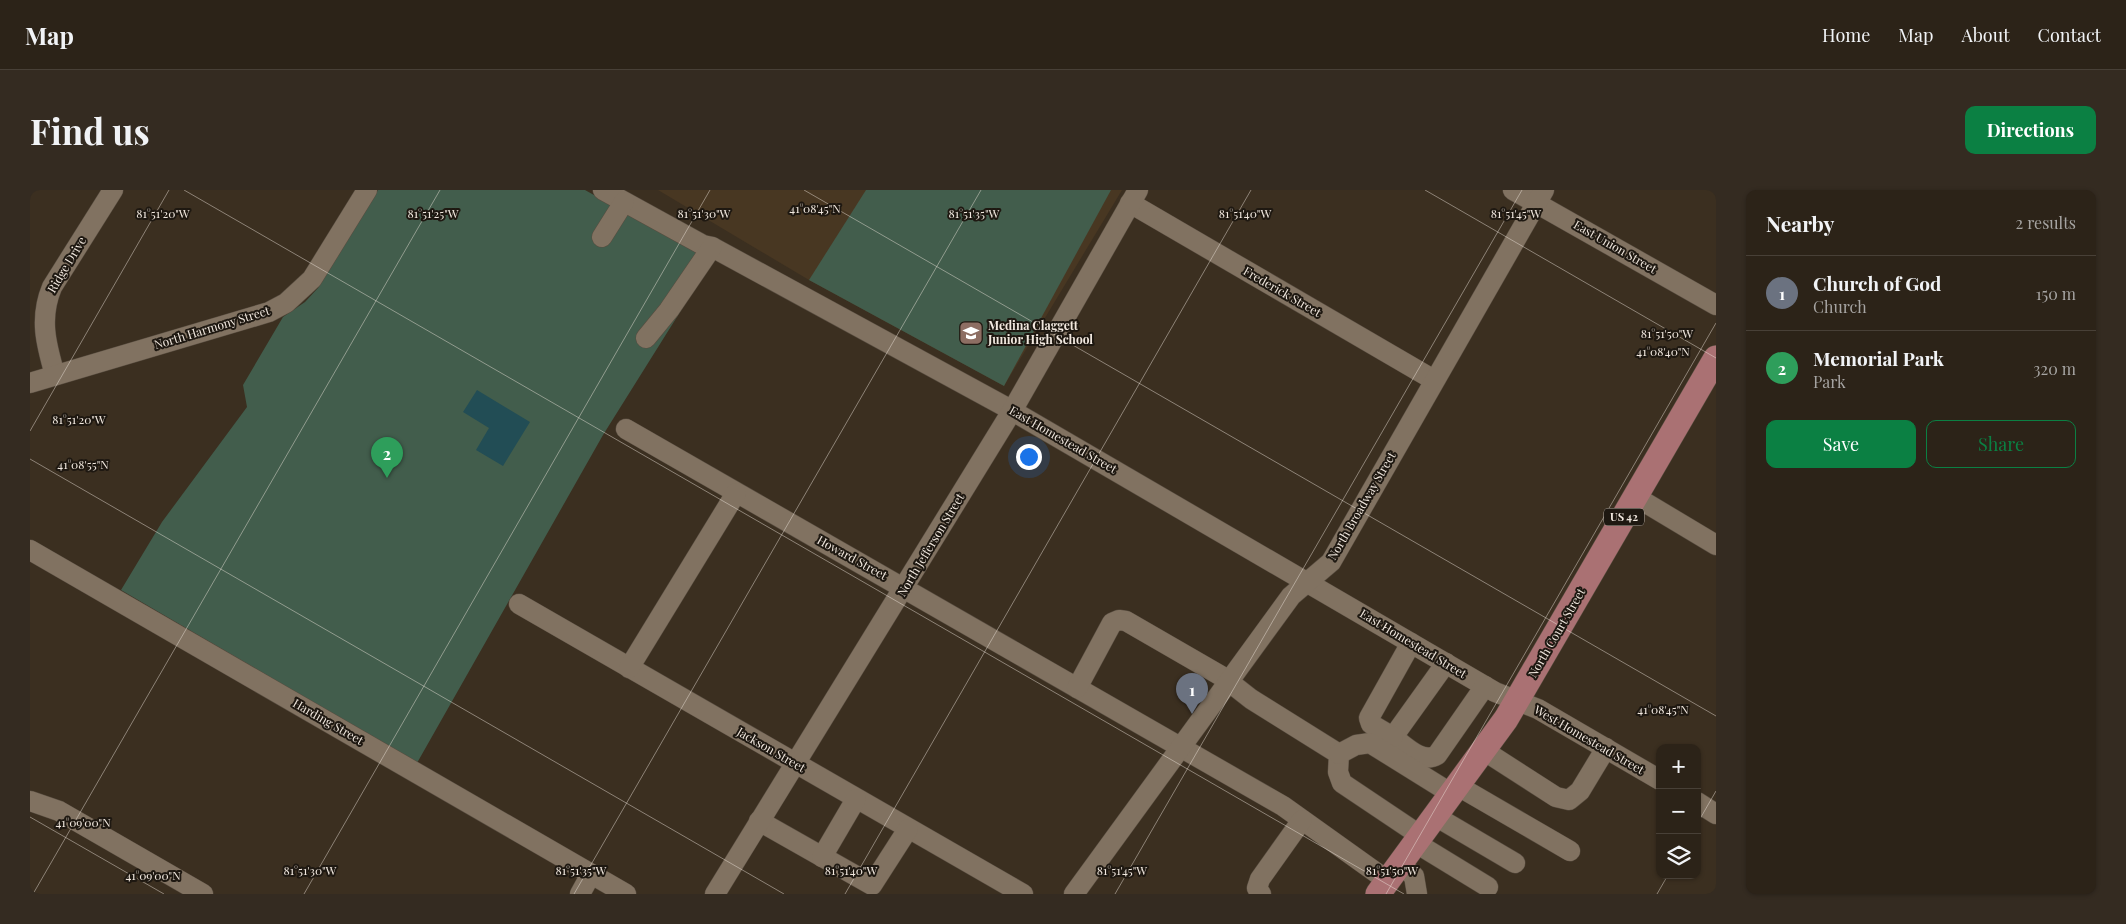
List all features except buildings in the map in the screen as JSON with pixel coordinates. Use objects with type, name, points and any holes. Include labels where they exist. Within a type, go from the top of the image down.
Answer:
[{"type":"main road","name":"North Court Street","points":[[1389,880],[1484,750],[1517,701],[1716,358]]},
{"type":"street","name":"Ridge Drive","points":[[55,376],[44,334],[43,316],[46,300],[52,287],[113,190]]},
{"type":"street","name":"North Harmony Street","points":[[30,383],[269,312],[286,304],[312,279],[367,190]]},
{"type":"street","name":"East Homestead Street","points":[[603,190],[703,246],[712,247],[1012,411],[1308,581],[1446,664],[1517,701]]},
{"type":"street","name":"East Union Street","points":[[1513,190],[1541,197],[1716,305]]},
{"type":"street","name":"Frederick Street","points":[[1134,197],[1434,380]]},
{"type":"street","name":"North Jefferson Street","points":[[715,894],[1012,411],[1134,197]]},
{"type":"street","name":"North Broadway Street","points":[[1074,894],[1291,596],[1331,562],[1541,197]]},
{"type":"street","points":[[602,237],[624,202]]},
{"type":"street","points":[[646,338],[669,310],[712,247]]},
{"type":"street","name":"Howard Street","points":[[626,429],[1283,806],[1389,880],[1414,876],[1417,894]]},
{"type":"street","points":[[629,668],[736,493]]},
{"type":"street","points":[[1636,497],[1716,545]]},
{"type":"street","name":"Harding Street","points":[[30,550],[626,894]]},
{"type":"street","name":"Jackson Street","points":[[519,604],[1023,894]]},
{"type":"street","points":[[1077,688],[1110,626],[1119,620],[1142,630],[1230,682],[1251,700],[1339,754]]},
{"type":"street","points":[[1411,643],[1369,718],[1372,724],[1420,756],[1432,757],[1437,755],[1485,686]]},
{"type":"street","points":[[1393,737],[1446,664]]},
{"type":"street","name":"West Homestead Street","points":[[1517,701],[1538,709],[1656,778]]},
{"type":"street","points":[[1339,754],[1356,745],[1370,743],[1570,851]]},
{"type":"street","points":[[1484,750],[1556,797],[1569,800],[1580,791],[1606,748]]},
{"type":"street","points":[[1339,754],[1338,772],[1342,783],[1419,840],[1488,887]]},
{"type":"street","points":[[822,857],[856,799]]},
{"type":"street","points":[[30,801],[59,811],[203,894]]},
{"type":"street","points":[[1701,805],[1716,814]]},
{"type":"street","points":[[1435,816],[1515,863]]},
{"type":"street","points":[[1261,894],[1257,888],[1260,879],[1302,820]]},
{"type":"street","points":[[759,821],[872,885],[908,829]]},
{"type":"street","points":[[580,894],[591,874]]},
{"type":"shaded area","name":"Medina Claggett Junior High School","points":[[658,190],[1122,190],[1004,386],[809,280]]},
{"type":"green space","points":[[378,190],[585,190],[712,261],[603,435],[417,763],[121,590],[162,522],[247,407],[243,385],[283,317],[305,302],[318,288]]},
{"type":"green space","name":"Medina Claggett Junior High School","points":[[866,190],[1111,190],[1004,386],[809,280]]},
{"type":"water","points":[[477,390],[530,422],[503,466],[476,450],[489,428],[463,412]]},
{"type":"place","name":"Medina Claggett Junior High School","points":[[971,333]]},
{"type":"place","name":"Memorial Park","points":[[387,478]]},
{"type":"place","name":"Church of God","points":[[1192,714]]}]
